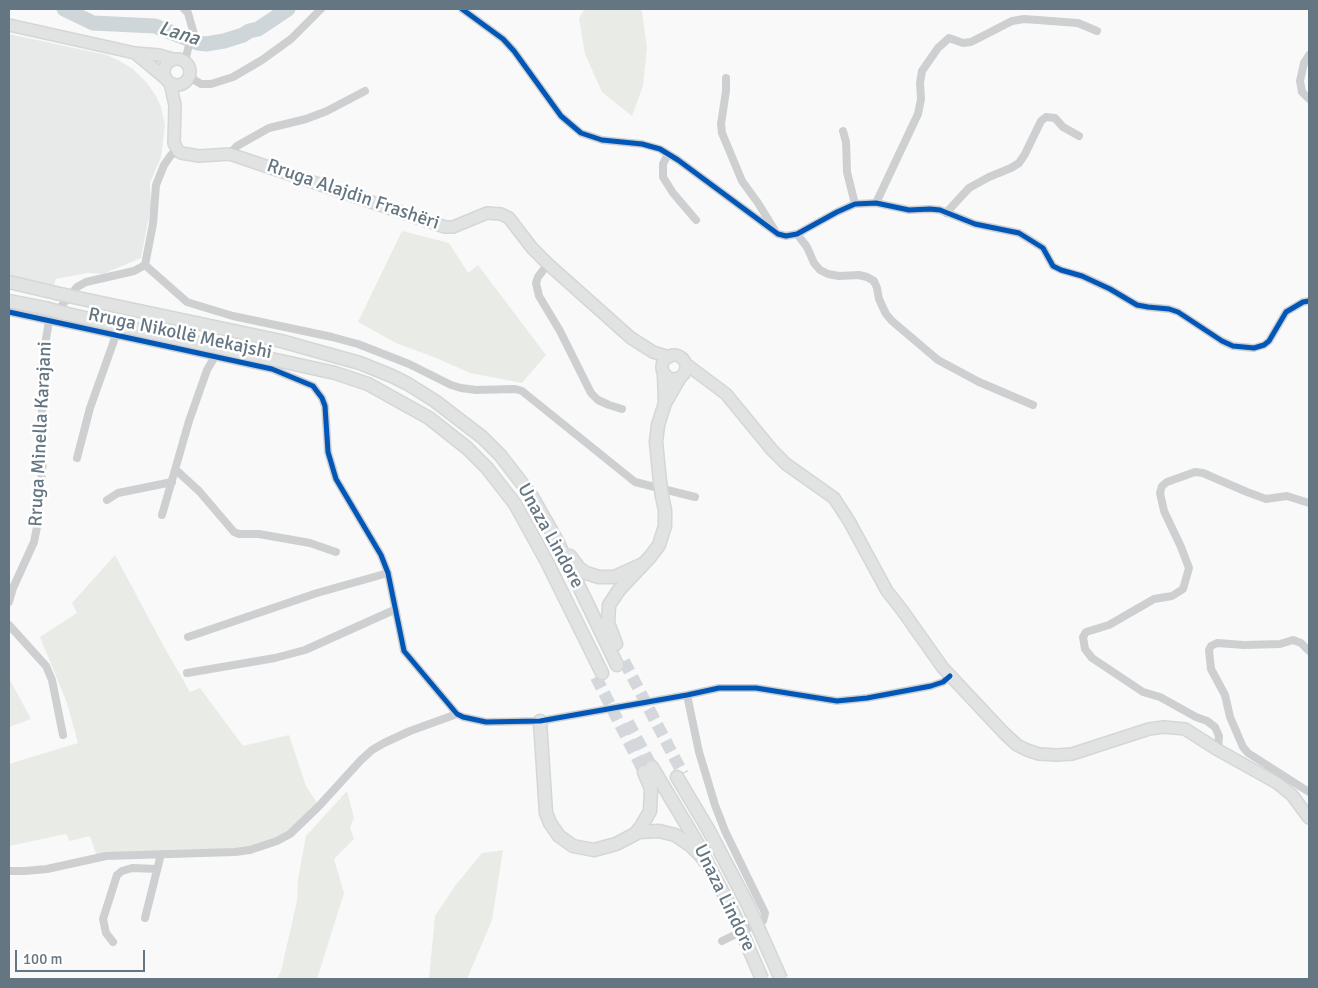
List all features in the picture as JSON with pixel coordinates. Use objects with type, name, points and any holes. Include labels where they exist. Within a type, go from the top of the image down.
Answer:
[{"type":"highway","name":"Unaza Lindore","points":[[9,282],[281,341],[360,363],[408,384],[435,401],[482,437],[518,476],[556,538],[620,663],[608,627],[608,610],[618,590],[644,564]]},
{"type":"highway","name":"Unaza Lindore","points":[[9,300],[335,373],[368,384],[429,418],[467,448],[487,468],[510,497],[547,562],[589,649],[599,675]]},
{"type":"highway","points":[[665,365],[665,403]]},
{"type":"highway","points":[[408,384],[423,389],[442,402],[491,442],[529,487],[579,568],[592,575],[607,578],[644,564],[656,549],[664,531],[665,510],[656,455],[656,436],[665,403],[683,372]]},
{"type":"highway","points":[[540,721],[546,813],[550,824],[559,836],[574,846],[594,850],[616,844],[635,834],[646,831],[659,831],[675,835],[696,851],[711,870]]},
{"type":"highway","name":"Unaza Lindore","points":[[635,834],[648,815],[651,802],[648,769],[711,870],[733,912],[762,979]]},
{"type":"highway","name":"Unaza Lindore","points":[[680,776],[748,905],[781,979]]},
{"type":"main road","points":[[9,26],[135,53],[181,59],[190,68],[175,105]]},
{"type":"main road","points":[[135,53],[174,84],[186,81]]},
{"type":"main road","points":[[173,59],[164,69],[175,105],[174,143],[178,151]]},
{"type":"main road","name":"Rruga Alajdin Frashëri","points":[[178,151],[191,156],[230,154],[445,227],[453,227],[487,213],[501,214],[509,218],[532,248],[548,264],[631,338],[653,352],[665,365],[668,378],[683,372],[704,379],[726,394],[772,450],[786,464],[834,498],[850,521],[887,591],[950,676],[1004,733],[1022,747],[1039,754],[1078,753],[1149,729],[1164,727],[1185,729],[1218,750],[1278,778],[1309,818]]},
{"type":"main road","name":"Rruga Alajdin Frashëri","points":[[665,365],[680,356],[683,372]]},
{"type":"street","points":[[184,9],[188,13],[194,34],[185,61]]},
{"type":"street","points":[[186,81],[211,84],[233,77],[262,60],[291,39],[320,9]]},
{"type":"street","points":[[462,9],[503,39],[514,51],[561,116],[581,133],[602,140],[642,144],[660,149],[678,160],[778,234],[786,236],[797,234],[855,204],[876,203],[909,210],[930,209],[976,224],[1019,233],[1044,248],[1053,266],[1082,276],[1110,289],[1136,305],[1178,312],[1222,341],[1233,346],[1254,348],[1264,346],[1286,312],[1302,302],[1309,301]]},
{"type":"street","points":[[876,203],[918,114],[922,71],[938,48],[949,38],[971,42],[1012,21],[1024,19],[1078,23],[1097,32]]},
{"type":"street","points":[[1309,55],[1304,63],[1300,81],[1302,92],[1309,98]]},
{"type":"street","points":[[726,78],[721,124],[722,133],[742,181],[778,234]]},
{"type":"street","points":[[230,154],[237,146],[269,128],[306,120],[365,91]]},
{"type":"street","points":[[946,213],[969,188],[989,176],[1019,163],[1041,121],[1046,117],[1055,118],[1063,127],[1079,136]]},
{"type":"street","points":[[843,131],[846,142],[846,172],[855,204]]},
{"type":"street","points":[[145,265],[153,224],[156,185],[164,165],[178,151]]},
{"type":"street","points":[[668,154],[663,164],[663,176],[673,193],[696,220]]},
{"type":"street","points":[[797,234],[820,270],[839,276],[859,275],[874,281],[886,314],[938,360],[979,382],[1033,405]]},
{"type":"street","points":[[548,264],[536,284],[539,296],[560,331],[591,393],[598,400],[622,409]]},
{"type":"street","points":[[49,321],[77,287],[86,282],[134,271],[145,265]]},
{"type":"street","points":[[145,265],[187,302],[232,316],[332,336],[388,355],[461,388],[476,390],[516,389],[522,391],[635,482],[695,497]]},
{"type":"street","name":"Rruga Nikollë Mekajshi","points":[[9,312],[214,358],[272,369],[313,386],[322,398],[326,417],[328,452],[336,479],[381,556],[388,573],[394,610],[404,651],[457,714]]},
{"type":"street","name":"Rruga Minella Karajani","points":[[9,602],[13,588],[34,542],[37,527],[44,461],[41,369],[49,321]]},
{"type":"street","points":[[76,458],[90,408],[116,335]]},
{"type":"street","points":[[162,515],[189,421],[207,370],[214,358]]},
{"type":"street","points":[[176,470],[199,491],[234,532],[239,534],[259,534],[310,543],[336,552]]},
{"type":"street","points":[[1218,750],[1219,736],[1215,727],[1160,697],[1143,692],[1092,658],[1085,649],[1083,637],[1086,632],[1109,626],[1154,599],[1172,596],[1183,588],[1189,568],[1164,511],[1160,493],[1162,486],[1167,482],[1195,472],[1203,473],[1255,496],[1266,499],[1287,496],[1309,503]]},
{"type":"street","points":[[107,500],[118,493],[172,482]]},
{"type":"street","points":[[188,637],[317,593],[388,573]]},
{"type":"street","points":[[187,673],[276,658],[304,650],[394,610]]},
{"type":"street","points":[[9,625],[46,666],[52,680],[63,735]]},
{"type":"street","points":[[1309,651],[1301,643],[1293,640],[1280,644],[1244,645],[1217,643],[1211,646],[1209,650],[1211,669],[1225,695],[1238,740],[1248,753],[1278,778],[1294,781],[1309,792]]},
{"type":"street","points":[[9,870],[47,869],[106,856],[243,852],[283,838],[296,828],[372,750],[404,733],[457,714],[486,722],[540,721],[719,688],[756,688],[837,700],[867,698],[915,690],[937,684],[950,676]]},
{"type":"street","points":[[687,695],[699,752],[715,805],[725,831],[765,913],[763,921],[722,941]]},
{"type":"street","points":[[145,918],[161,854]]},
{"type":"street","points":[[113,942],[106,933],[103,920],[117,875],[122,871],[132,868],[157,870]]},
{"type":"shaded area","points":[[585,9],[640,9],[642,12],[647,48],[643,86],[632,116],[602,92],[585,54],[579,18]]},
{"type":"shaded area","points":[[9,34],[107,55],[133,69],[147,83],[156,96],[161,107],[165,125],[161,157],[150,183],[151,207],[141,258],[103,274],[87,273],[56,279],[54,285],[9,275]]},
{"type":"shaded area","points":[[402,231],[449,243],[468,273],[478,265],[546,355],[522,383],[470,373],[398,344],[358,322]]},
{"type":"shaded area","points":[[115,555],[190,692],[200,688],[243,746],[289,735],[306,786],[319,806],[296,828],[250,850],[97,857],[90,836],[70,841],[66,834],[9,846],[9,764],[78,743],[67,703],[40,637],[77,613],[72,603]]},
{"type":"shaded area","points":[[9,678],[31,719],[9,727]]},
{"type":"shaded area","points":[[347,791],[354,818],[350,828],[354,839],[334,859],[344,893],[317,979],[277,979],[281,971],[297,901],[298,879],[306,836]]},
{"type":"shaded area","points":[[503,850],[492,920],[467,979],[429,979],[435,916],[455,886],[482,853]]},
{"type":"waterway","name":"Lana","points":[[64,9],[93,23],[155,26],[198,43],[206,44],[224,41],[258,29],[288,9]]},
{"type":"tunnel","points":[[624,661],[683,774]]},
{"type":"tunnel","points":[[596,677],[644,772]]},
{"type":"tunnel","points":[[628,722],[652,767]]},
{"type":"cycle path","points":[[462,9],[503,39],[514,51],[561,116],[581,133],[602,140],[642,144],[660,149],[678,160],[778,234],[786,236],[797,234],[855,204],[876,203],[909,210],[940,210],[975,224],[1019,233],[1043,248],[1053,266],[1082,276],[1110,289],[1137,305],[1178,312],[1222,341],[1233,346],[1254,348],[1264,345],[1269,341],[1286,312],[1303,302],[1309,301]]},
{"type":"cycle path","points":[[9,312],[272,369],[313,386],[322,398],[325,406],[328,452],[336,479],[381,555],[388,573],[404,651],[457,714],[463,717],[486,722],[540,721],[719,688],[756,688],[837,701],[867,698],[931,686],[943,682],[950,676]]}]
